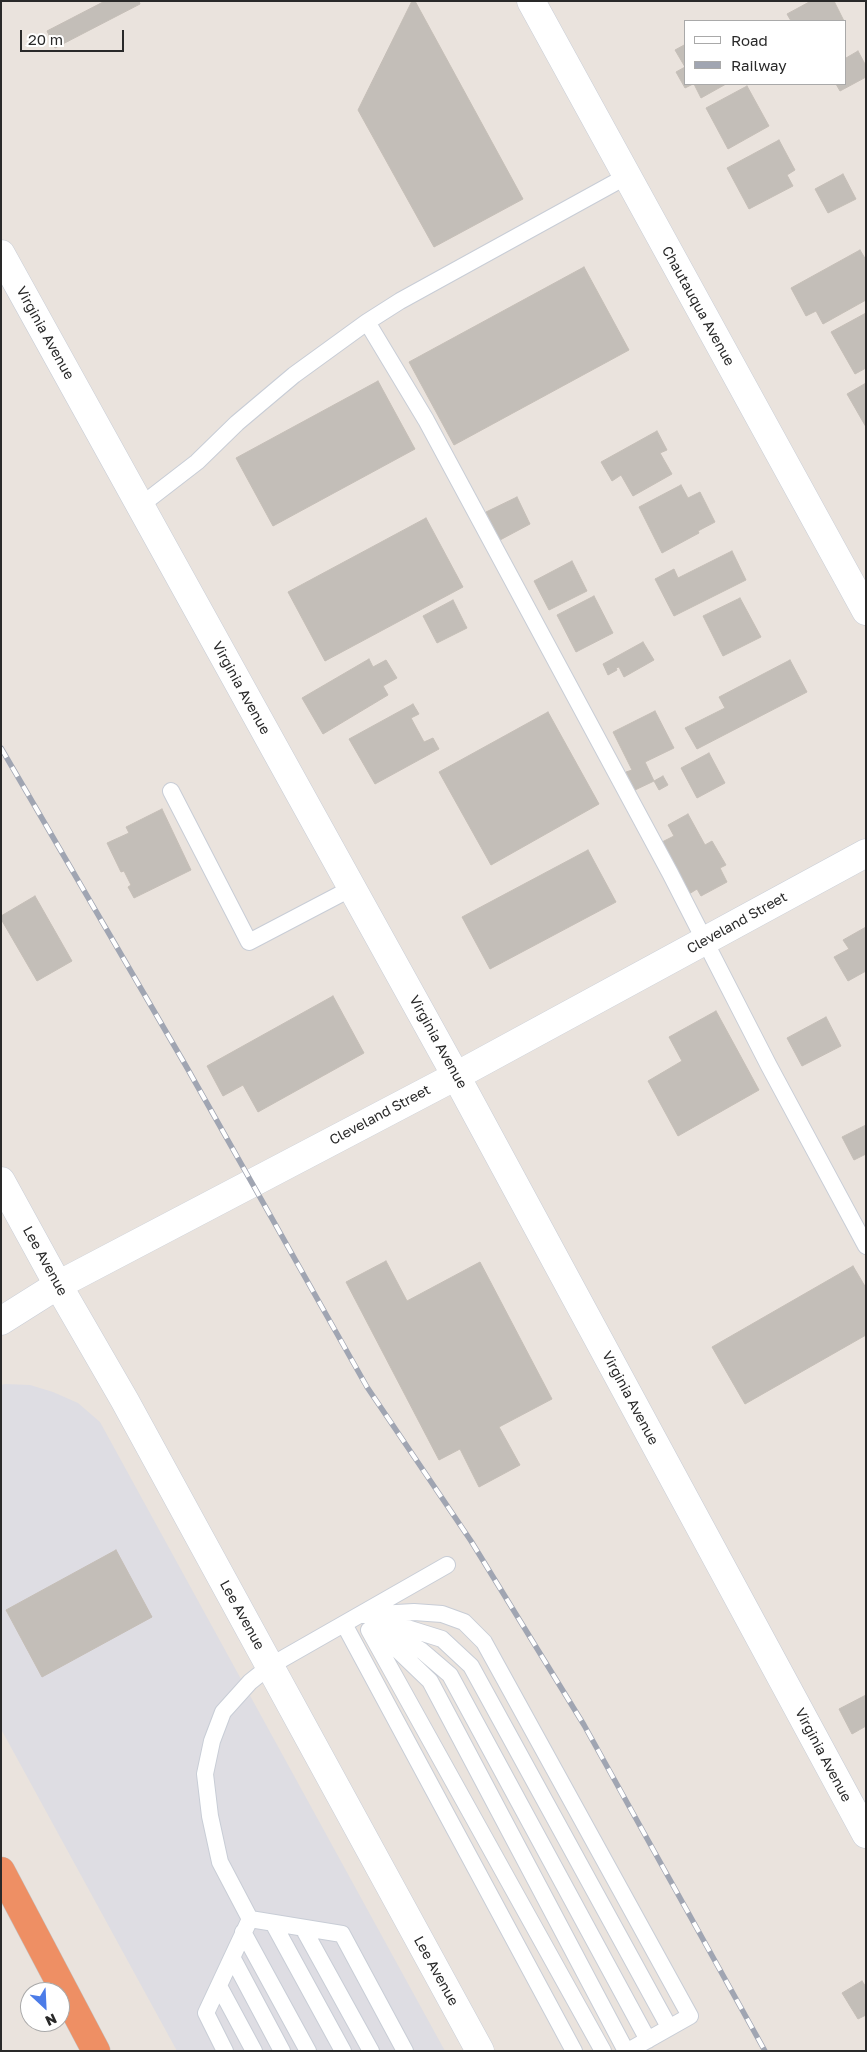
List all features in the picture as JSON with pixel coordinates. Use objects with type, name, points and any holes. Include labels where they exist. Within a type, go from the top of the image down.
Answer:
[{"type":"highway","points":[[1,1871],[96,2051]]},
{"type":"street","name":"Chautauqua Avenue","points":[[531,1],[866,611]]},
{"type":"street","name":"Virginia Avenue","points":[[1,254],[456,1076],[866,1834]]},
{"type":"street","name":"Cleveland Street","points":[[1,1321],[58,1285],[456,1076],[866,853]]},
{"type":"street","name":"Lee Avenue","points":[[1,1182],[125,1401],[480,2051]]},
{"type":"lane","points":[[140,506],[197,462],[237,423],[294,375],[367,322],[400,301],[627,176]]},
{"type":"lane","points":[[367,322],[431,429],[705,940],[769,1066],[866,1246]]},
{"type":"lane","points":[[171,791],[249,942],[352,888]]},
{"type":"lane","points":[[308,2051],[247,1925],[220,1862],[210,1816],[205,1774],[212,1741],[223,1712],[250,1682],[270,1666],[448,1565]]},
{"type":"lane","points":[[414,1612],[442,1614],[464,1622],[484,1642],[690,2016],[627,2051],[430,1681],[361,1615],[414,1612]]},
{"type":"lane","points":[[361,1615],[442,1639],[471,1666],[669,2028]]},
{"type":"lane","points":[[361,1615],[422,1651],[450,1675],[648,2040]]},
{"type":"lane","points":[[361,1615],[603,2051]]},
{"type":"lane","points":[[344,1624],[574,2051]]},
{"type":"lane","points":[[247,1925],[273,1923],[342,1934],[405,2051]]},
{"type":"lane","points":[[273,1923],[343,2051]]},
{"type":"lane","points":[[225,2051],[206,2013],[247,1925]]},
{"type":"lane","points":[[303,1928],[371,2051]]},
{"type":"lane","points":[[232,1957],[282,2051]]},
{"type":"lane","points":[[219,1986],[254,2051]]},
{"type":"shaded area","points":[[1,1385],[30,1385],[53,1392],[78,1403],[100,1422],[445,2051],[177,2051],[1,1729]]},
{"type":"building","points":[[105,1],[139,1],[140,4],[55,48],[47,31]]},
{"type":"building","points":[[412,1],[415,1],[523,199],[434,247],[358,110]]},
{"type":"building","points":[[811,1],[834,1],[844,20],[790,20],[787,14]]},
{"type":"building","points":[[684,45],[684,65],[675,50]]},
{"type":"building","points":[[858,51],[866,66],[866,77],[840,91],[837,85],[847,85],[847,57]]},
{"type":"building","points":[[684,68],[684,85],[691,85],[685,88],[676,72]]},
{"type":"building","points":[[694,85],[724,85],[701,98]]},
{"type":"building","points":[[747,86],[769,126],[728,149],[706,108]]},
{"type":"building","points":[[779,140],[795,170],[787,175],[793,186],[749,209],[727,168]]},
{"type":"building","points":[[843,174],[856,199],[828,213],[815,189]]},
{"type":"building","points":[[860,250],[866,260],[866,300],[823,324],[816,311],[806,316],[791,288]]},
{"type":"building","points":[[584,267],[629,350],[454,445],[409,362]]},
{"type":"building","points":[[866,313],[866,368],[855,374],[831,332]]},
{"type":"building","points":[[378,381],[415,449],[273,526],[236,458]]},
{"type":"building","points":[[866,383],[866,427],[847,394]]},
{"type":"building","points":[[657,431],[667,450],[660,453],[672,474],[633,496],[621,475],[612,481],[601,462]]},
{"type":"building","points":[[681,485],[688,498],[700,492],[715,522],[662,553],[639,507]]},
{"type":"building","points":[[517,497],[530,524],[500,540],[486,512]]},
{"type":"building","points":[[426,518],[463,587],[325,661],[288,592]]},
{"type":"building","points":[[732,551],[746,580],[674,616],[655,579],[674,569],[678,578]]},
{"type":"building","points":[[572,561],[587,591],[549,610],[534,581]]},
{"type":"building","points":[[594,596],[613,633],[576,652],[557,615]]},
{"type":"building","points":[[740,598],[761,637],[723,656],[703,616]]},
{"type":"building","points":[[453,600],[467,628],[437,643],[423,616]]},
{"type":"building","points":[[643,642],[654,660],[624,677],[619,667],[608,675],[603,664]]},
{"type":"building","points":[[369,659],[373,667],[386,660],[397,678],[383,686],[388,695],[323,734],[302,698]]},
{"type":"building","points":[[790,660],[807,692],[697,749],[685,728],[725,708],[719,697]]},
{"type":"building","points":[[413,704],[419,714],[411,718],[424,742],[433,738],[439,749],[375,784],[349,739]]},
{"type":"building","points":[[655,711],[674,748],[645,762],[654,781],[635,790],[626,772],[632,770],[613,732]]},
{"type":"building","points":[[548,712],[599,804],[491,865],[439,772]]},
{"type":"building","points":[[709,753],[725,783],[697,798],[681,768]]},
{"type":"building","points":[[663,776],[668,785],[659,790],[654,781]]},
{"type":"building","points":[[162,809],[191,870],[134,898],[128,887],[131,885],[124,871],[121,872],[107,843],[129,833],[126,827]]},
{"type":"building","points":[[688,814],[705,845],[712,841],[726,865],[720,868],[727,882],[701,896],[697,889],[689,894],[660,843],[674,836],[668,825]]},
{"type":"building","points":[[588,850],[616,902],[490,969],[462,917]]},
{"type":"building","points":[[35,896],[72,961],[37,981],[1,919],[1,916]]},
{"type":"building","points":[[866,927],[866,971],[848,981],[834,957],[849,949],[843,940]]},
{"type":"building","points":[[333,996],[364,1053],[258,1112],[243,1085],[223,1096],[207,1066]]},
{"type":"building","points":[[716,1011],[759,1090],[678,1136],[648,1081],[682,1061],[669,1037]]},
{"type":"building","points":[[826,1017],[841,1046],[802,1066],[787,1038]]},
{"type":"building","points":[[866,1125],[866,1154],[854,1160],[842,1137]]},
{"type":"building","points":[[386,1261],[407,1301],[480,1262],[552,1399],[499,1427],[520,1465],[479,1487],[460,1449],[439,1460],[346,1282]]},
{"type":"building","points":[[853,1266],[866,1288],[866,1335],[745,1404],[712,1347]]},
{"type":"building","points":[[116,1550],[152,1617],[42,1677],[6,1610]]},
{"type":"building","points":[[866,1695],[866,1726],[852,1734],[839,1709]]},
{"type":"building","points":[[862,1981],[866,1987],[866,2015],[858,2019],[842,1993]]},
{"type":"railway","points":[[1,748],[186,1066],[367,1387],[471,1541],[584,1725],[765,2051]]}]
